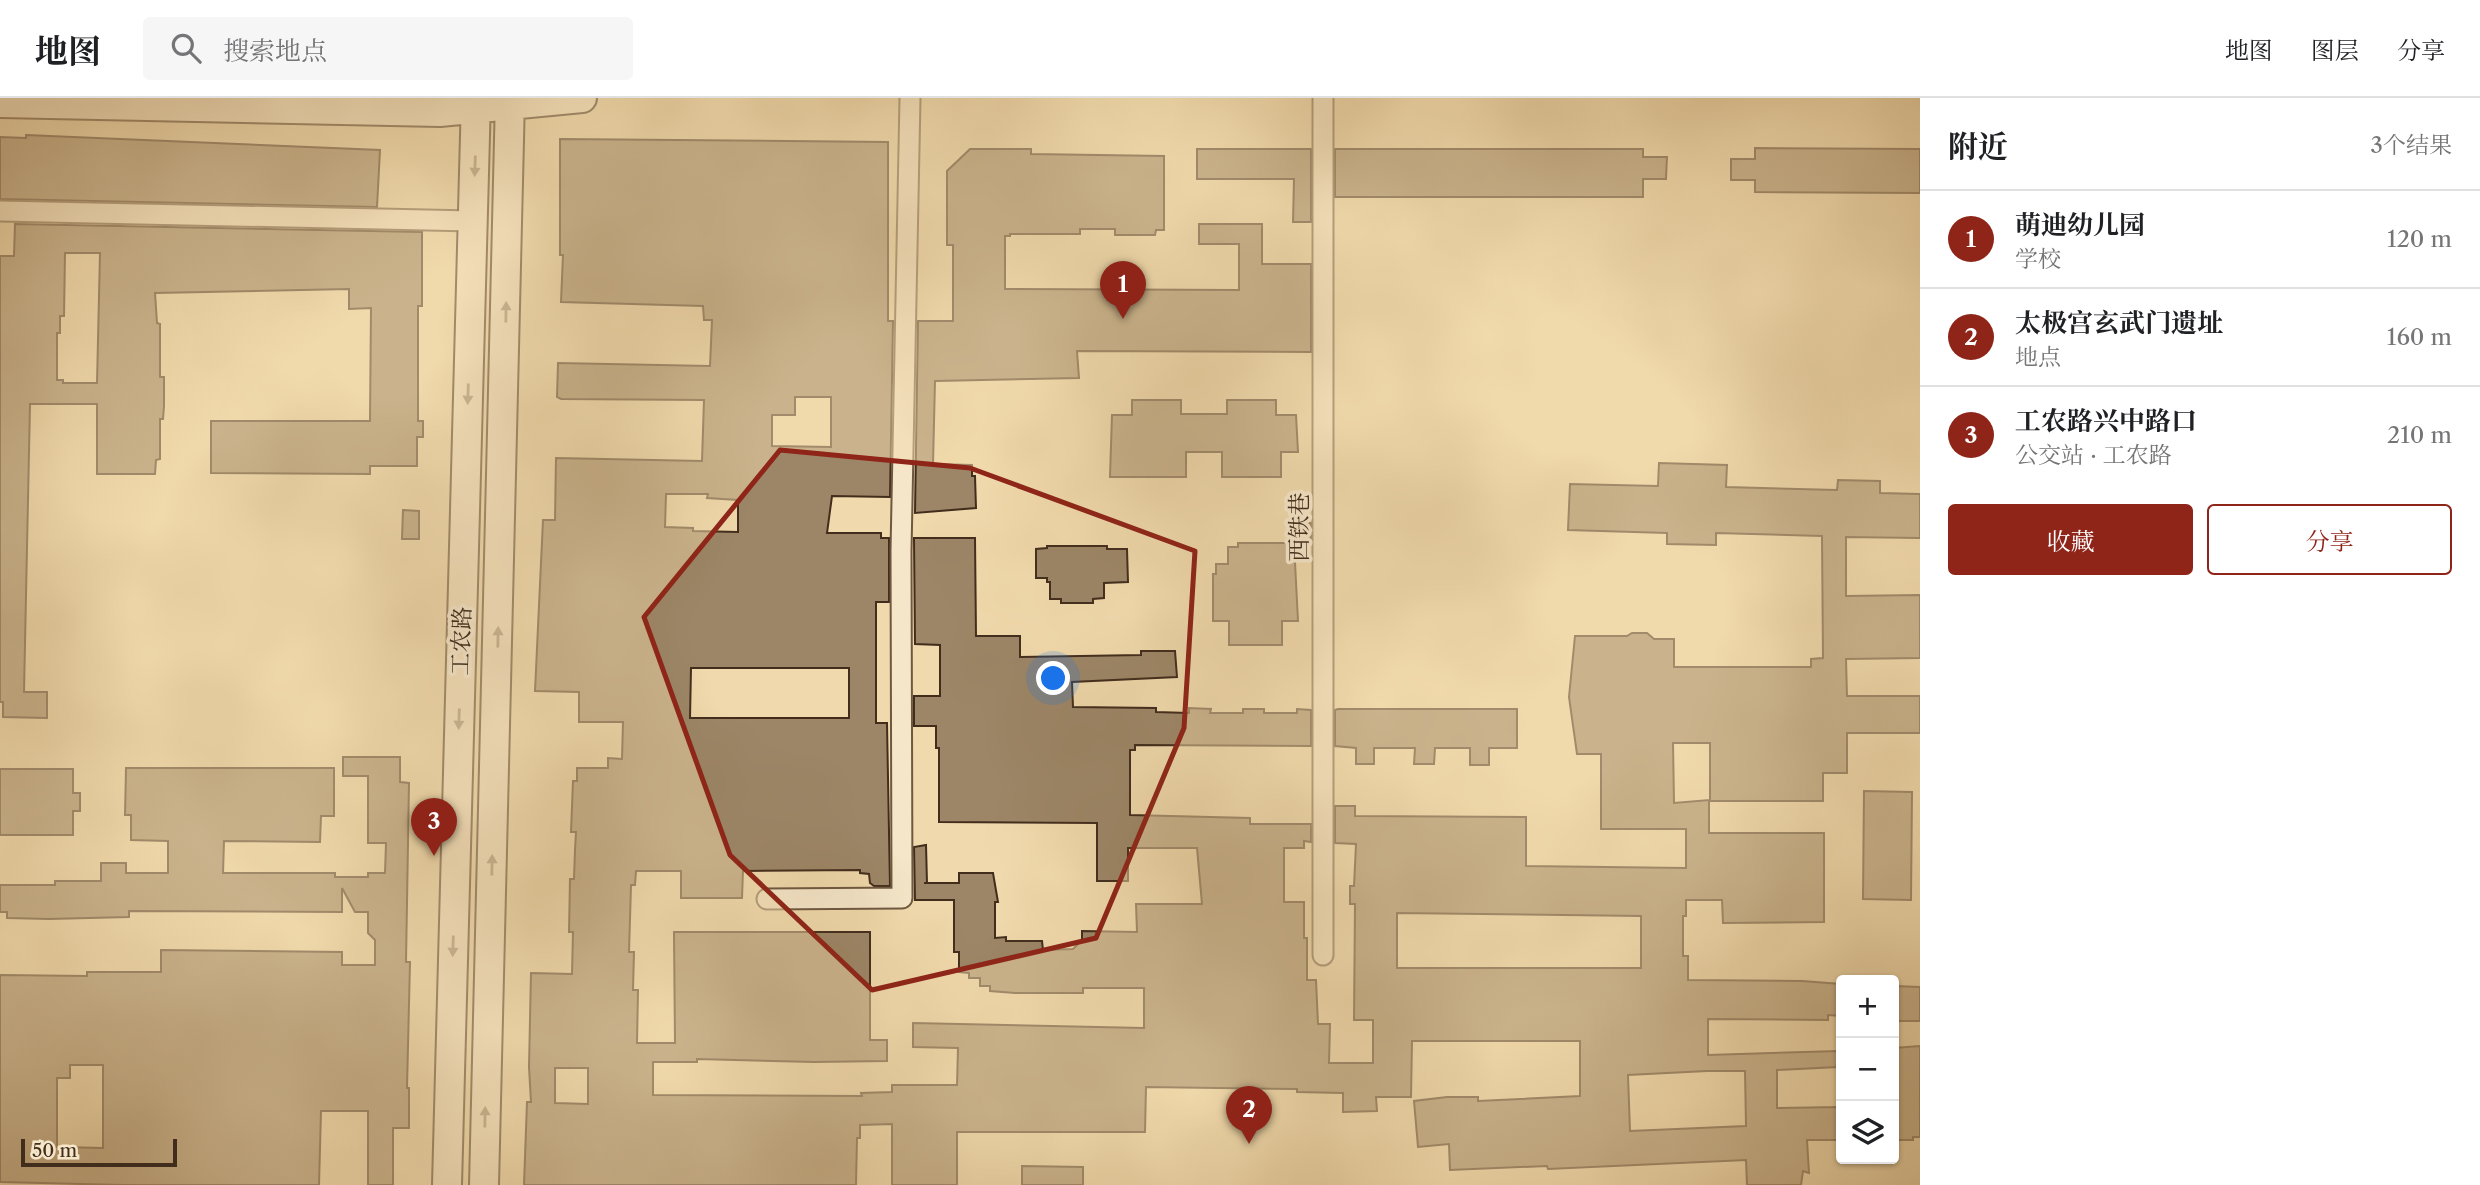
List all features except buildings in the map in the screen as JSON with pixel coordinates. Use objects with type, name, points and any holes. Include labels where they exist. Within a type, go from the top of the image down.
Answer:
[{"type":"main road","points":[[0,103],[440,112],[476,103],[582,98]]},
{"type":"main road","name":"工农路","points":[[484,1185],[510,101]]},
{"type":"main road","name":"工农路","points":[[447,1185],[476,103]]},
{"type":"street","points":[[767,899],[902,898],[901,551],[910,98]]},
{"type":"street","name":"西铁巷","points":[[1323,98],[1323,955]]},
{"type":"street","points":[[0,211],[473,220]]},
{"type":"highlighted area","points":[[780,450],[970,468],[1195,551],[1184,728],[1096,938],[872,990],[730,855],[644,617]]},
{"type":"place","name":"萌迪幼儿园","points":[[1123,319]]},
{"type":"place","name":"工农路兴中路口","points":[[434,856]]},
{"type":"place","name":"太极宫玄武门遗址","points":[[1249,1144]]}]
